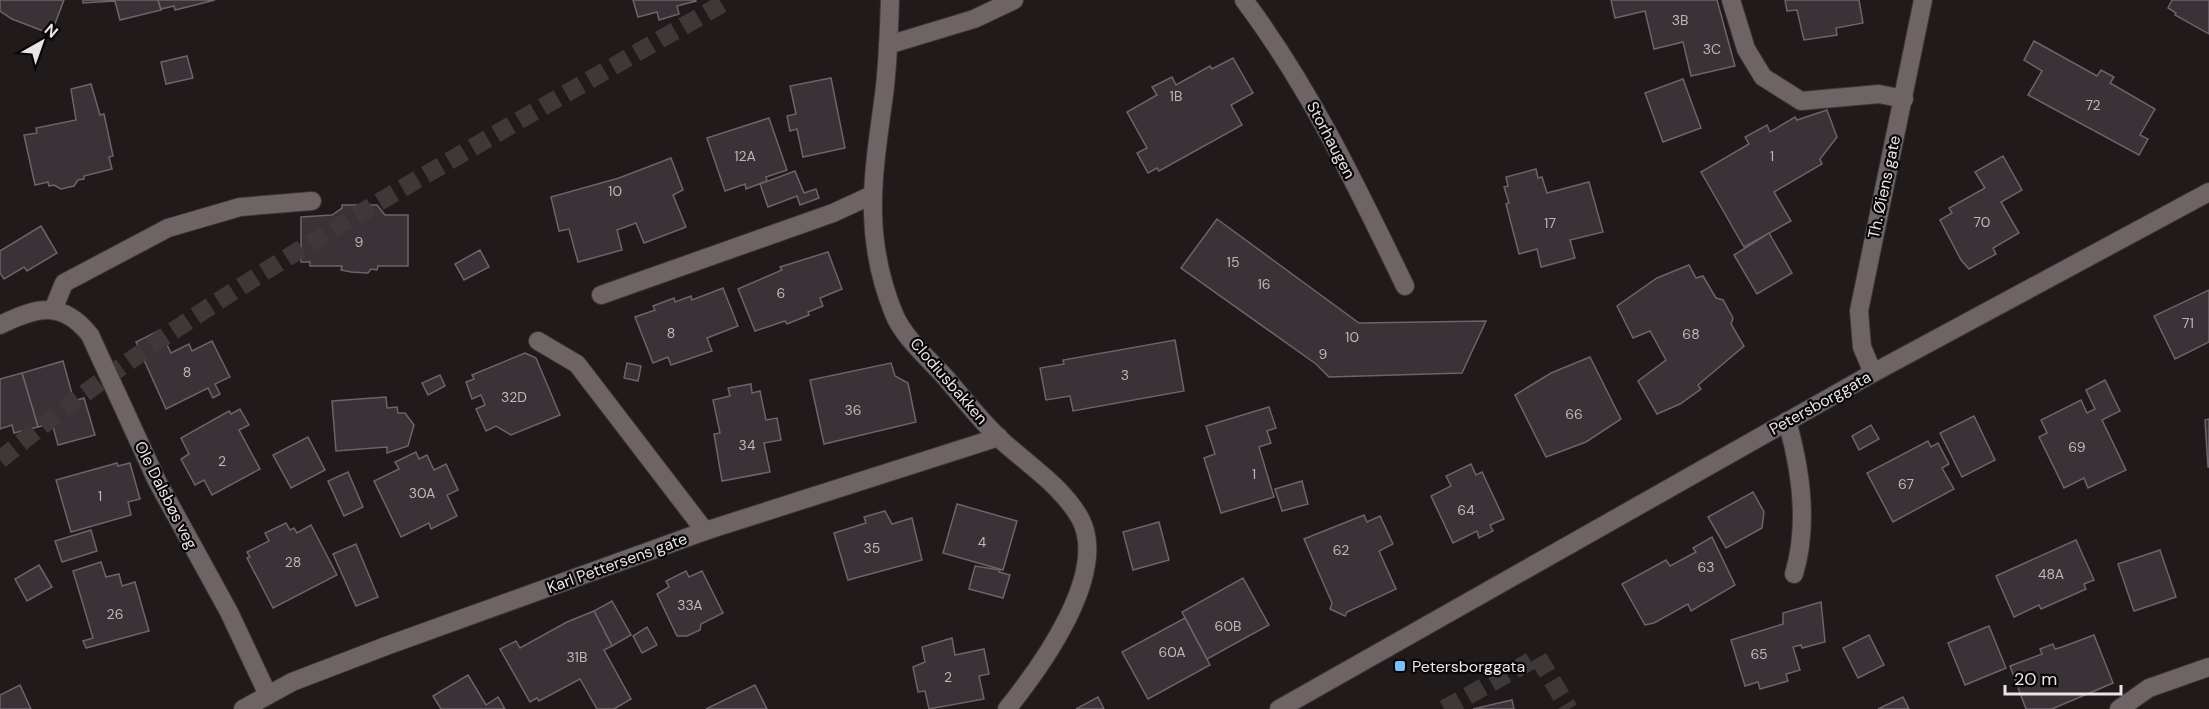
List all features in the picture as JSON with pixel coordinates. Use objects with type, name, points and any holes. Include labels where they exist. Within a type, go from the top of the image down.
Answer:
[{"type":"street","name":"Clodiusbakken","points":[[890,0],[888,45],[872,195],[874,242],[881,273],[896,317],[999,437],[1068,500],[1081,520],[1086,536],[1087,555],[1075,603],[1044,659],[1007,709]]},
{"type":"street","points":[[888,45],[974,19],[1014,0]]},
{"type":"street","name":"Storhaugen","points":[[1244,0],[1280,48],[1330,137],[1405,286]]},
{"type":"street","points":[[1731,0],[1746,49],[1763,77],[1801,101],[1879,94],[1904,99]]},
{"type":"street","name":"Th. Øiens gate","points":[[1873,373],[1863,347],[1859,311],[1923,0]]},
{"type":"street","name":"Petersborggata","points":[[1279,709],[1873,373],[2209,192]]},
{"type":"street","points":[[601,295],[833,213],[872,195]]},
{"type":"street","points":[[0,325],[36,311],[53,310],[64,283],[168,228],[240,207],[312,201]]},
{"type":"street","name":"Ole Dalsbøs veg","points":[[53,310],[76,318],[90,335],[157,481],[229,612],[268,695]]},
{"type":"street","points":[[538,341],[577,364],[705,531]]},
{"type":"street","points":[[1787,421],[1796,452],[1803,514],[1799,555],[1794,574]]},
{"type":"street","name":"Karl Pettersens gate","points":[[243,709],[292,682],[705,531],[999,437]]},
{"type":"street","points":[[2119,709],[2150,688],[2209,667]]},
{"type":"building","points":[[0,0],[64,0],[51,34],[12,19],[0,11]]},
{"type":"building","points":[[83,0],[158,0],[161,10],[120,20],[115,1],[83,3]]},
{"type":"building","points":[[158,0],[215,0],[175,10],[174,6],[161,9]]},
{"type":"building","points":[[633,0],[696,1],[677,6],[679,14],[659,20],[657,12],[638,17]]},
{"type":"building","points":[[1611,0],[1717,0],[1735,66],[1691,76],[1683,42],[1654,49],[1645,11],[1615,18]]},
{"type":"building","points":[[1785,0],[1859,0],[1863,23],[1836,28],[1837,35],[1804,40],[1797,10],[1787,11]]},
{"type":"building","points":[[2172,0],[2209,0],[2209,34],[2175,15],[2176,13],[2168,8]]},
{"type":"building","points":[[2034,41],[2097,76],[2101,70],[2114,77],[2110,83],[2155,109],[2140,135],[2148,139],[2139,155],[2028,95],[2042,71],[2024,60]]},
{"type":"building","points":[[187,56],[193,78],[166,84],[161,62]]},
{"type":"building","points":[[1233,58],[1253,93],[1231,105],[1242,125],[1159,171],[1157,168],[1148,173],[1137,153],[1147,148],[1127,112],[1157,95],[1152,87],[1172,77],[1176,85],[1210,66],[1212,69]]},
{"type":"building","points":[[831,78],[845,148],[803,157],[797,129],[790,131],[787,116],[796,114],[790,86]]},
{"type":"building","points":[[1683,79],[1701,128],[1663,142],[1645,93]]},
{"type":"building","points":[[91,84],[100,115],[104,114],[113,156],[109,157],[112,169],[84,176],[84,179],[78,180],[74,186],[61,189],[54,185],[49,186],[48,182],[35,185],[24,135],[37,133],[36,128],[76,120],[71,89]]},
{"type":"building","points":[[1827,110],[1837,137],[1820,159],[1822,164],[1774,192],[1791,221],[1744,247],[1701,172],[1749,144],[1745,137],[1767,125],[1770,132],[1795,117],[1797,120]]},
{"type":"building","points":[[769,118],[787,170],[766,177],[767,181],[746,189],[745,184],[725,191],[707,138]]},
{"type":"building","points":[[2003,156],[2022,190],[2001,202],[2019,233],[1993,248],[1996,254],[1969,269],[1961,260],[1940,220],[1952,213],[1949,208],[1985,188],[1975,172]]},
{"type":"building","points":[[671,158],[683,190],[673,195],[686,227],[644,243],[636,223],[617,230],[622,250],[578,262],[569,229],[559,231],[551,197],[619,178]]},
{"type":"building","points":[[1536,169],[1538,178],[1542,177],[1547,193],[1589,182],[1603,232],[1570,240],[1575,258],[1541,267],[1537,249],[1519,254],[1504,187],[1508,186],[1506,177]]},
{"type":"building","points":[[795,171],[804,193],[816,189],[819,198],[800,205],[797,196],[768,207],[760,184]]},
{"type":"building","points":[[342,205],[377,205],[385,215],[408,215],[408,266],[378,266],[377,270],[371,269],[368,273],[341,270],[342,266],[310,266],[310,262],[301,262],[301,217],[332,215],[342,208]]},
{"type":"building","points":[[1217,219],[1359,323],[1486,321],[1462,373],[1329,377],[1316,364],[1181,268]]},
{"type":"building","points":[[41,226],[57,253],[27,271],[24,267],[4,279],[0,273],[0,251]]},
{"type":"building","points":[[1769,233],[1792,273],[1757,294],[1734,255]]},
{"type":"building","points":[[480,250],[489,267],[464,280],[455,264]]},
{"type":"building","points":[[828,252],[842,289],[820,298],[823,306],[808,312],[809,315],[787,324],[785,321],[755,331],[738,289],[782,270],[780,267]]},
{"type":"building","points":[[1689,265],[1696,278],[1703,276],[1716,298],[1723,300],[1733,318],[1731,324],[1744,346],[1698,385],[1701,389],[1680,404],[1657,414],[1638,381],[1666,360],[1650,331],[1633,338],[1617,306],[1657,278]]},
{"type":"building","points":[[723,288],[738,326],[707,338],[712,351],[671,365],[668,357],[653,363],[635,317],[655,310],[653,306],[674,298],[675,302],[691,296],[692,300]]},
{"type":"building","points":[[2209,290],[2209,342],[2175,359],[2154,316]]},
{"type":"building","points":[[160,330],[171,353],[189,344],[192,351],[212,341],[230,377],[215,384],[220,394],[213,398],[208,388],[166,409],[136,342]]},
{"type":"building","points":[[1175,340],[1184,391],[1073,411],[1070,396],[1046,400],[1040,368],[1064,364],[1063,360]]},
{"type":"building","points":[[525,353],[536,358],[560,415],[511,435],[496,426],[486,431],[476,409],[485,405],[481,395],[472,399],[466,382],[474,379],[472,375]]},
{"type":"building","points":[[1590,357],[1621,419],[1586,442],[1546,457],[1515,395],[1551,373]]},
{"type":"building","points":[[63,361],[74,401],[84,398],[95,435],[58,445],[52,423],[38,427],[22,373]]},
{"type":"building","points":[[627,363],[641,366],[638,381],[624,378]]},
{"type":"building","points":[[891,363],[895,376],[908,383],[916,422],[824,444],[810,380]]},
{"type":"building","points":[[22,373],[38,427],[14,433],[12,425],[0,429],[0,379]]},
{"type":"building","points":[[440,375],[445,386],[428,395],[422,383]]},
{"type":"building","points":[[2105,380],[2120,411],[2102,420],[2126,470],[2088,488],[2084,478],[2064,488],[2039,437],[2047,433],[2041,420],[2081,400],[2087,413],[2095,409],[2086,390]]},
{"type":"building","points":[[751,384],[752,393],[760,391],[766,420],[777,418],[781,440],[764,443],[770,472],[722,481],[714,434],[720,433],[713,400],[730,396],[728,388]]},
{"type":"building","points":[[386,397],[387,408],[397,407],[398,413],[405,413],[414,425],[408,446],[387,453],[387,447],[336,451],[332,401]]},
{"type":"building","points":[[1269,407],[1276,428],[1267,431],[1271,443],[1259,447],[1274,497],[1221,513],[1204,458],[1215,454],[1206,426]]},
{"type":"building","points":[[240,409],[249,425],[239,430],[260,469],[212,495],[204,480],[195,485],[181,459],[189,454],[181,438],[229,411],[231,414]]},
{"type":"building","points":[[1974,416],[1995,460],[1962,477],[1940,433]]},
{"type":"building","points":[[2209,419],[2209,467],[2208,467],[2205,420]]},
{"type":"building","points":[[1871,425],[1879,439],[1859,450],[1852,436]]},
{"type":"building","points":[[308,437],[325,470],[291,488],[273,455]]},
{"type":"building","points":[[1928,441],[1931,447],[1938,443],[1949,464],[1942,468],[1954,489],[1893,522],[1867,473]]},
{"type":"building","points":[[416,452],[419,459],[427,455],[434,470],[446,464],[458,490],[447,495],[457,516],[431,529],[429,523],[401,537],[374,481],[399,469],[395,462]]},
{"type":"building","points":[[117,463],[118,466],[130,463],[140,499],[128,502],[131,515],[71,532],[56,480]]},
{"type":"building","points":[[1471,464],[1476,475],[1482,472],[1504,519],[1490,525],[1493,531],[1479,538],[1477,531],[1453,543],[1431,496],[1451,486],[1446,476]]},
{"type":"building","points":[[348,472],[363,507],[344,516],[328,481]]},
{"type":"building","points":[[1302,481],[1308,504],[1282,511],[1275,489]]},
{"type":"building","points":[[1753,492],[1764,512],[1762,528],[1726,548],[1708,517]]},
{"type":"building","points":[[957,504],[1017,521],[1003,570],[943,553]]},
{"type":"building","points":[[885,511],[892,524],[912,518],[922,560],[848,580],[834,533],[866,523],[864,517]]},
{"type":"building","points":[[1364,515],[1367,522],[1380,516],[1393,544],[1379,551],[1396,589],[1347,612],[1345,616],[1330,609],[1332,603],[1304,539]]},
{"type":"building","points":[[1159,522],[1169,560],[1133,570],[1123,532]]},
{"type":"building","points":[[286,523],[290,530],[294,528],[297,533],[311,525],[337,575],[273,608],[247,558],[250,557],[247,552],[269,541],[265,533]]},
{"type":"building","points":[[91,530],[97,551],[62,562],[55,541]]},
{"type":"building","points":[[1712,537],[1735,585],[1691,611],[1688,604],[1654,623],[1645,625],[1622,584],[1666,560],[1670,566],[1696,552],[1693,548]]},
{"type":"building","points":[[2076,540],[2094,580],[2084,584],[2086,589],[2041,609],[2039,605],[2014,617],[1996,576]]},
{"type":"building","points":[[356,544],[378,597],[356,606],[333,554]]},
{"type":"building","points":[[2160,550],[2176,597],[2134,611],[2118,564]]},
{"type":"building","points":[[101,562],[106,577],[119,574],[122,586],[135,582],[149,631],[86,648],[83,641],[93,638],[73,571]]},
{"type":"building","points":[[39,565],[52,587],[27,601],[15,579]]},
{"type":"building","points":[[975,566],[1000,570],[999,572],[1010,575],[1003,598],[969,589]]},
{"type":"building","points":[[686,571],[689,577],[702,571],[723,613],[701,624],[700,630],[687,636],[677,636],[657,594],[669,587],[666,581]]},
{"type":"building","points":[[1243,578],[1269,625],[1207,659],[1182,612]]},
{"type":"building","points":[[612,601],[631,635],[612,646],[594,611]]},
{"type":"building","points":[[1821,602],[1825,642],[1802,648],[1801,645],[1793,647],[1800,670],[1786,674],[1788,681],[1760,689],[1758,682],[1745,686],[1731,640],[1783,624],[1783,613]]},
{"type":"building","points":[[594,611],[612,646],[604,650],[631,699],[614,709],[597,709],[580,679],[539,701],[537,698],[530,702],[500,649],[516,641],[520,648],[567,622]]},
{"type":"building","points":[[1185,618],[1210,665],[1148,699],[1122,652]]},
{"type":"building","points":[[1989,626],[2006,668],[1965,685],[1948,643]]},
{"type":"building","points":[[647,627],[657,645],[642,653],[633,636]]},
{"type":"building","points":[[1869,635],[1884,665],[1858,678],[1843,648]]},
{"type":"building","points":[[2094,635],[2113,683],[2052,709],[2026,709],[2010,666],[2042,654],[2040,649],[2053,644],[2055,649]]},
{"type":"building","points":[[952,638],[955,655],[984,649],[989,674],[979,676],[984,699],[929,709],[925,691],[918,692],[913,667],[925,662],[922,647]]},
{"type":"building","points":[[468,675],[486,705],[498,697],[505,709],[441,709],[433,696]]},
{"type":"building","points":[[20,685],[31,709],[0,709],[0,695]]},
{"type":"building","points":[[755,685],[767,709],[706,709]]},
{"type":"building","points":[[1098,697],[1104,709],[1076,709]]},
{"type":"building","points":[[1903,697],[1909,709],[1878,709]]},
{"type":"building","points":[[1512,700],[1514,709],[1473,709]]},
{"type":"tunnel","points":[[0,460],[90,389],[281,261],[729,0]]},
{"type":"tunnel","points":[[1444,709],[1538,657],[1569,709]]},
{"type":"place","name":"Petersborggata","points":[[1400,666]]}]
